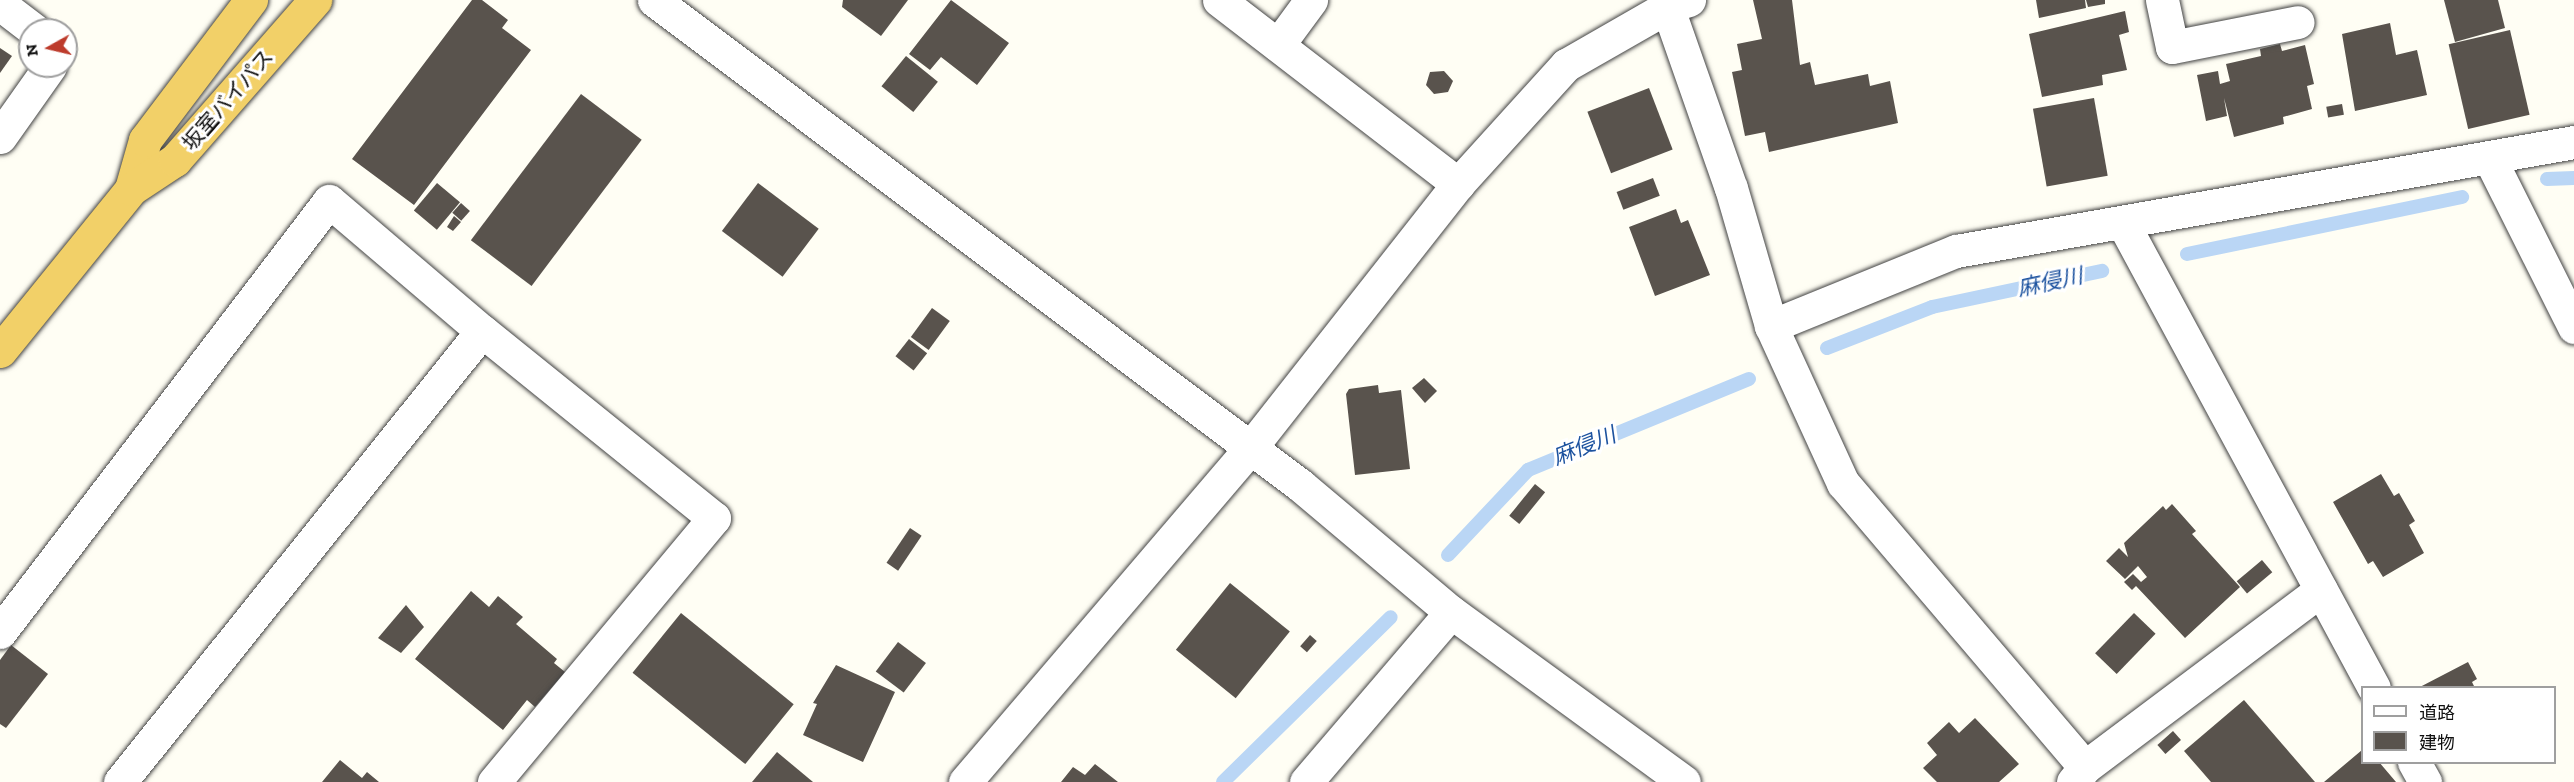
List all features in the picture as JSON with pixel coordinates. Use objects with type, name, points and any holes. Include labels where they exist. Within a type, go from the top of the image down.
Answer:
[{"type":"highway","name":"坂室バイパス","points":[[130,189],[145,140],[251,0]]},
{"type":"highway","name":"坂室バイパス","points":[[0,351],[130,189],[175,160],[315,0]]},
{"type":"street","points":[[654,0],[1251,447],[1451,612],[1684,782]]},
{"type":"street","points":[[1220,0],[1458,184]]},
{"type":"street","points":[[1278,45],[1311,0]]},
{"type":"street","points":[[2162,0],[2172,47],[2298,22]]},
{"type":"street","points":[[965,782],[1251,447],[1458,184],[1566,65],[1674,2],[1771,326],[1843,483],[2079,775],[2321,590]]},
{"type":"street","points":[[0,4],[18,18]]},
{"type":"street","points":[[0,137],[42,78]]},
{"type":"street","points":[[1771,326],[1956,251],[2124,225],[2574,142]]},
{"type":"street","points":[[2490,159],[2574,327]]},
{"type":"street","points":[[0,632],[329,201],[482,331],[714,518],[494,782]]},
{"type":"street","points":[[2124,225],[2373,686]]},
{"type":"street","points":[[120,782],[482,331]]},
{"type":"street","points":[[1306,782],[1451,612]]},
{"type":"street","points":[[2415,764],[2425,782]]},
{"type":"building","points":[[472,0],[482,0],[508,20],[502,28],[531,50],[414,205],[352,159]]},
{"type":"building","points":[[843,0],[908,0],[881,36],[842,7]]},
{"type":"building","points":[[951,0],[1009,43],[977,85],[941,57],[930,70],[909,54]]},
{"type":"building","points":[[1753,0],[1792,0],[1800,65],[1810,62],[1815,85],[1868,74],[1870,86],[1890,81],[1898,123],[1769,152],[1765,132],[1745,136],[1732,72],[1742,70],[1737,44],[1762,39]]},
{"type":"building","points":[[2036,0],[2085,0],[2086,8],[2039,18]]},
{"type":"building","points":[[2086,0],[2105,0],[2105,4],[2088,7]]},
{"type":"building","points":[[2444,0],[2498,0],[2505,28],[2455,42]]},
{"type":"building","points":[[2125,11],[2129,32],[2119,35],[2127,70],[2102,75],[2103,85],[2042,97],[2029,34]]},
{"type":"building","points":[[2390,23],[2396,55],[2417,50],[2427,95],[2355,111],[2342,34]]},
{"type":"building","points":[[2510,30],[2530,115],[2468,129],[2449,44]]},
{"type":"building","points":[[2280,44],[2282,51],[2305,45],[2314,84],[2307,86],[2312,109],[2283,117],[2284,124],[2234,137],[2224,98],[2227,116],[2206,121],[2197,75],[2218,71],[2220,84],[2230,81],[2226,64],[2261,56],[2260,49]]},
{"type":"building","points":[[0,48],[12,56],[0,73]]},
{"type":"building","points":[[906,56],[938,82],[913,112],[881,86]]},
{"type":"building","points":[[1444,71],[1453,81],[1448,92],[1434,94],[1426,85],[1430,72]]},
{"type":"building","points":[[1649,88],[1673,150],[1611,173],[1587,112]]},
{"type":"building","points":[[581,94],[642,140],[532,286],[471,240]]},
{"type":"building","points":[[2094,98],[2108,176],[2047,187],[2033,109]]},
{"type":"building","points":[[2342,104],[2344,115],[2328,118],[2326,107]]},
{"type":"building","points":[[1653,178],[1660,196],[1623,210],[1617,192]]},
{"type":"building","points":[[437,183],[460,202],[437,230],[414,211]]},
{"type":"building","points":[[758,183],[819,229],[783,277],[722,231]]},
{"type":"building","points":[[461,203],[470,211],[461,221],[452,213]]},
{"type":"building","points":[[1676,209],[1681,223],[1688,220],[1710,275],[1655,296],[1629,227]]},
{"type":"building","points":[[454,216],[461,222],[453,231],[447,227]]},
{"type":"building","points":[[932,308],[950,321],[929,350],[911,337]]},
{"type":"building","points":[[909,339],[927,353],[914,370],[895,356]]},
{"type":"building","points":[[1424,378],[1437,391],[1425,403],[1412,388]]},
{"type":"building","points":[[1378,385],[1379,393],[1401,390],[1410,469],[1355,475],[1346,394],[1349,389]]},
{"type":"building","points":[[2381,474],[2394,496],[2399,493],[2415,521],[2409,525],[2424,553],[2383,577],[2373,561],[2368,564],[2333,502]]},
{"type":"building","points":[[1535,484],[1545,492],[1519,524],[1509,516]]},
{"type":"building","points":[[2172,504],[2196,531],[2192,534],[2240,587],[2185,638],[2136,586],[2132,590],[2124,582],[2133,574],[2141,582],[2147,577],[2138,566],[2125,579],[2106,561],[2119,548],[2128,557],[2124,543],[2163,506],[2166,510]]},
{"type":"building","points":[[910,528],[922,536],[898,571],[887,563]]},
{"type":"building","points":[[2262,560],[2272,572],[2247,593],[2237,581]]},
{"type":"building","points":[[1230,583],[1290,631],[1236,698],[1176,650]]},
{"type":"building","points":[[471,591],[489,607],[498,596],[523,617],[516,624],[557,659],[554,663],[565,672],[535,707],[527,700],[503,730],[415,659]]},
{"type":"building","points":[[406,605],[424,627],[401,653],[378,638]]},
{"type":"building","points":[[681,613],[794,704],[745,764],[633,673]]},
{"type":"building","points":[[2134,613],[2156,634],[2117,674],[2095,653]]},
{"type":"building","points":[[1310,635],[1317,641],[1307,652],[1300,646]]},
{"type":"building","points":[[898,642],[926,663],[904,693],[876,672]]},
{"type":"building","points":[[11,645],[48,674],[6,728],[0,724],[0,660]]},
{"type":"building","points":[[2468,662],[2477,679],[2472,682],[2474,686],[2422,686]]},
{"type":"building","points":[[836,665],[895,692],[863,762],[803,735],[817,704],[813,703]]},
{"type":"building","points":[[2244,700],[2315,782],[2211,782],[2184,751]]},
{"type":"building","points":[[1975,718],[2019,764],[1999,782],[1937,782],[1923,768],[1937,755],[1927,743],[1949,722],[1959,733]]},
{"type":"building","points":[[2173,731],[2181,740],[2165,754],[2157,745]]},
{"type":"building","points":[[2361,751],[2361,764],[2381,764],[2396,782],[2324,782]]},
{"type":"building","points":[[777,752],[813,782],[752,782]]},
{"type":"building","points":[[340,760],[362,778],[367,772],[379,782],[322,782]]},
{"type":"building","points":[[1095,764],[1118,782],[1061,782],[1073,767],[1085,775]]},
{"type":"waterway","name":"麻侵川","points":[[2547,179],[2574,178]]},
{"type":"waterway","name":"麻侵川","points":[[2187,254],[2462,197]]},
{"type":"waterway","name":"麻侵川","points":[[1827,348],[1932,307],[2102,271]]},
{"type":"waterway","name":"麻侵川","points":[[1448,555],[1528,470],[1749,379]]},
{"type":"waterway","name":"麻侵川","points":[[1223,782],[1391,617]]}]
